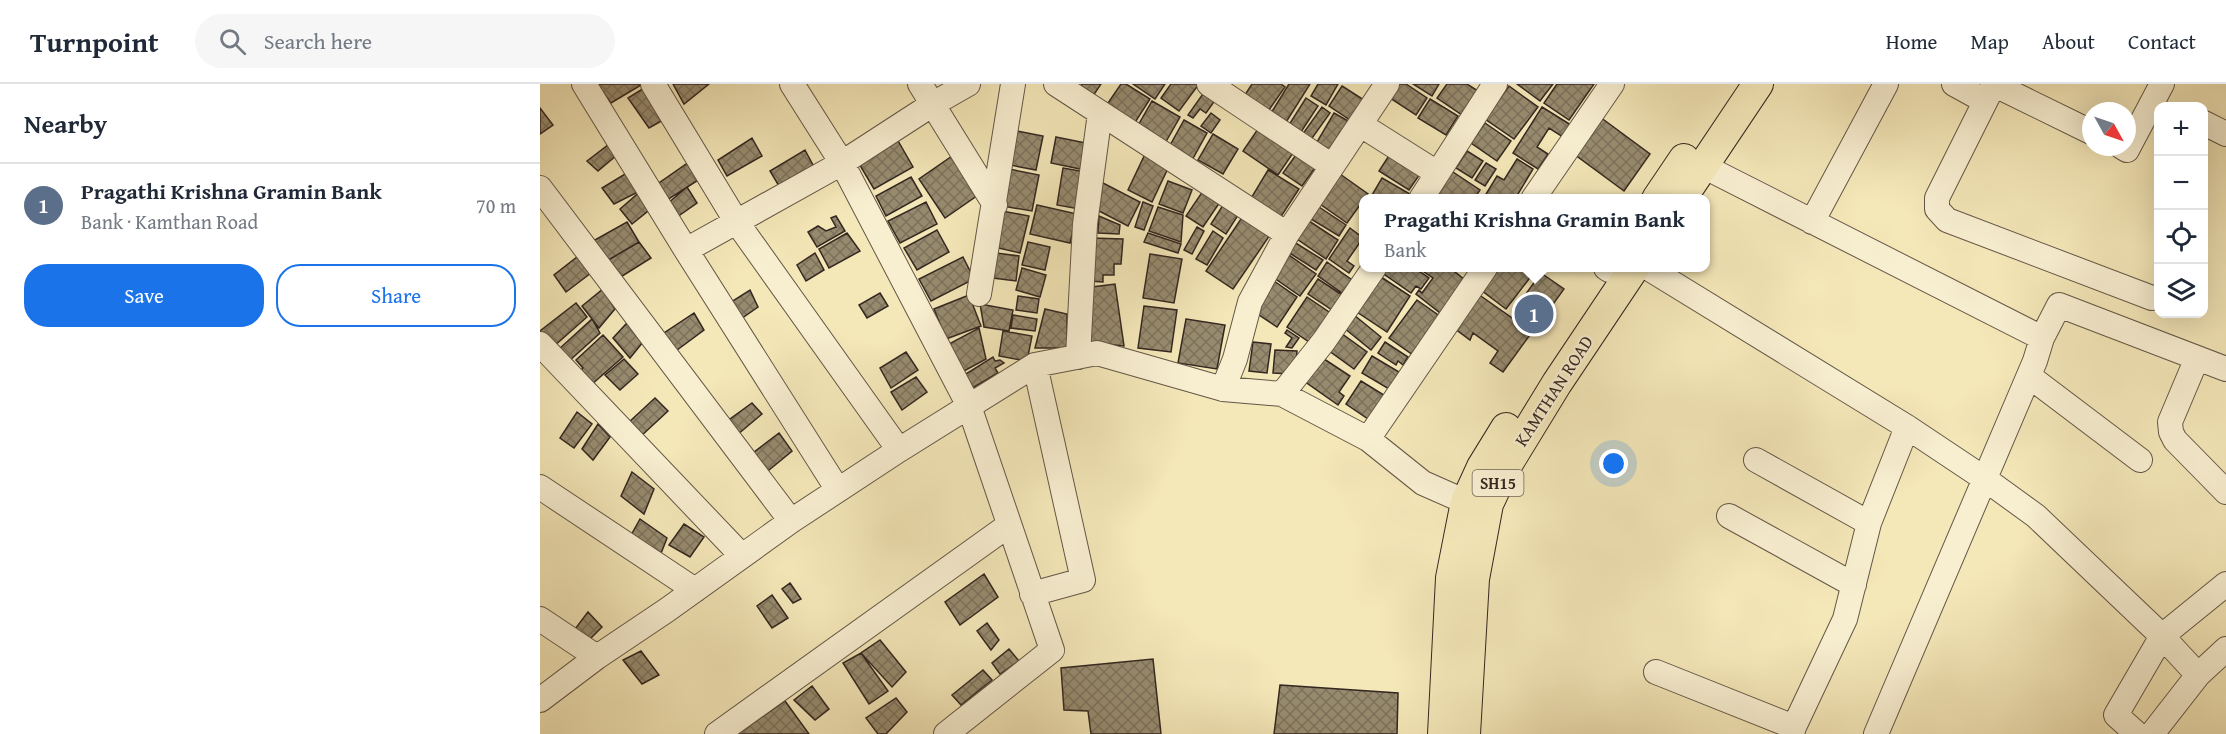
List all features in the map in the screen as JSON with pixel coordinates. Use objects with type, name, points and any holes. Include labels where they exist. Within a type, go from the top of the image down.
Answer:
[{"type":"main road","points":[[1684,194],[1703,166],[1748,85]]},
{"type":"main road","points":[[1660,194],[1748,85]]},
{"type":"main road","name":"KAMTHAN ROAD","points":[[1454,731],[1474,579],[1477,503],[1505,468],[1557,383],[1613,272]]},
{"type":"street","points":[[584,84],[838,490]]},
{"type":"street","points":[[653,84],[736,221],[899,450]]},
{"type":"street","points":[[792,84],[842,163],[969,406],[1052,650],[946,734]]},
{"type":"street","points":[[920,84],[995,205]]},
{"type":"street","points":[[686,250],[842,163],[968,84]]},
{"type":"street","points":[[979,294],[1013,84]]},
{"type":"street","points":[[1056,84],[1287,234]]},
{"type":"street","points":[[1209,84],[1332,166]]},
{"type":"street","points":[[1424,194],[1495,84]]},
{"type":"street","points":[[1536,194],[1612,84]]},
{"type":"street","points":[[1812,222],[1886,84]]},
{"type":"street","points":[[1954,84],[1991,90],[2082,128]]},
{"type":"street","points":[[1223,388],[1234,359],[1250,302],[1287,234],[1361,125],[1376,88]]},
{"type":"street","points":[[1991,90],[1937,198],[1937,209],[1947,220],[2152,298]]},
{"type":"street","points":[[2136,136],[2161,97]]},
{"type":"street","points":[[1078,357],[1085,224],[1100,114]]},
{"type":"street","points":[[1361,125],[1437,173]]},
{"type":"street","points":[[2208,125],[2226,134]]},
{"type":"street","points":[[1703,166],[2042,338]]},
{"type":"street","points":[[540,188],[791,521]]},
{"type":"street","points":[[1282,394],[1324,341],[1371,272]]},
{"type":"street","points":[[1368,439],[1482,272]]},
{"type":"street","points":[[1656,272],[1907,427],[1985,478],[2036,516],[2162,636],[2198,675]]},
{"type":"street","points":[[1876,734],[2029,376],[2042,338],[2059,305],[2226,369]]},
{"type":"street","points":[[540,344],[742,556]]},
{"type":"street","points":[[545,691],[695,590],[791,521],[1035,365],[1097,353],[1223,388],[1282,394],[1368,439],[1423,483],[1477,503]]},
{"type":"street","points":[[2197,358],[2170,422],[2171,432],[2175,440],[2226,492]]},
{"type":"street","points":[[1032,594],[1083,580],[1035,365]]},
{"type":"street","points":[[2029,376],[2139,459]]},
{"type":"street","points":[[1656,672],[1793,730],[1845,619],[1869,523],[1907,427]]},
{"type":"street","points":[[1756,460],[1869,523]]},
{"type":"street","points":[[540,487],[695,590]]},
{"type":"street","points":[[1729,516],[1854,585]]},
{"type":"street","points":[[717,734],[1009,525]]},
{"type":"street","points":[[2137,734],[2116,715],[2162,636],[2226,584]]},
{"type":"street","points":[[540,619],[597,657]]},
{"type":"street","points":[[2152,734],[2198,675],[2226,649]]},
{"type":"building","points":[[597,84],[641,84],[641,85],[611,103]]},
{"type":"building","points":[[673,84],[709,84],[684,104]]},
{"type":"building","points":[[1082,84],[1101,84],[1091,99],[1078,89]]},
{"type":"building","points":[[1121,84],[1126,84],[1150,99],[1134,124],[1106,106]]},
{"type":"building","points":[[1133,84],[1165,84],[1155,99]]},
{"type":"building","points":[[1171,84],[1199,84],[1179,111],[1161,98]]},
{"type":"building","points":[[1252,84],[1281,84],[1285,87],[1264,117],[1241,101]]},
{"type":"building","points":[[1289,84],[1310,84],[1283,127],[1268,118]]},
{"type":"building","points":[[1318,84],[1338,84],[1326,105],[1311,96]]},
{"type":"building","points":[[1399,84],[1406,84],[1427,98],[1416,115],[1390,98]]},
{"type":"building","points":[[1413,84],[1439,84],[1432,96]]},
{"type":"building","points":[[1447,84],[1467,84],[1478,91],[1462,115],[1437,98]]},
{"type":"building","points":[[1517,84],[1553,84],[1540,101]]},
{"type":"building","points":[[1557,84],[1594,84],[1569,120],[1544,103]]},
{"type":"building","points":[[1342,86],[1364,100],[1350,120],[1329,106]]},
{"type":"building","points":[[1509,86],[1538,107],[1514,139],[1485,119]]},
{"type":"building","points":[[644,88],[665,119],[649,128],[628,98]]},
{"type":"building","points":[[1205,91],[1216,99],[1206,113],[1200,109],[1193,118],[1188,115]]},
{"type":"building","points":[[1306,98],[1318,106],[1299,135],[1287,128]]},
{"type":"building","points":[[1430,99],[1458,116],[1446,135],[1418,118]]},
{"type":"building","points":[[1152,101],[1180,117],[1164,145],[1136,129]]},
{"type":"building","points":[[1322,107],[1330,113],[1310,141],[1302,135]]},
{"type":"building","points":[[1542,107],[1571,125],[1563,137],[1549,128],[1537,147],[1548,154],[1538,169],[1513,153]]},
{"type":"building","points":[[540,108],[553,125],[540,134]]},
{"type":"building","points":[[1211,113],[1220,120],[1211,133],[1201,126]]},
{"type":"building","points":[[1334,113],[1350,122],[1343,133],[1340,132],[1330,150],[1317,142]]},
{"type":"building","points":[[1600,117],[1650,154],[1624,191],[1574,154]]},
{"type":"building","points":[[1184,120],[1207,133],[1191,162],[1168,149]]},
{"type":"building","points":[[1485,123],[1511,141],[1497,161],[1471,143]]},
{"type":"building","points":[[1260,126],[1295,150],[1278,175],[1243,151]]},
{"type":"building","points":[[1017,131],[1043,136],[1036,170],[1010,165]]},
{"type":"building","points":[[1213,134],[1238,149],[1223,174],[1198,160]]},
{"type":"building","points":[[1056,137],[1091,144],[1085,170],[1051,163]]},
{"type":"building","points":[[752,138],[762,156],[727,176],[718,160]]},
{"type":"building","points":[[897,139],[913,167],[874,189],[858,162]]},
{"type":"building","points":[[612,142],[618,154],[598,171],[587,161]]},
{"type":"building","points":[[805,150],[814,167],[779,186],[770,171]]},
{"type":"building","points":[[1392,151],[1422,171],[1409,190],[1379,171]]},
{"type":"building","points":[[1467,151],[1483,161],[1472,178],[1456,168]]},
{"type":"building","points":[[1146,152],[1170,164],[1152,202],[1128,190]]},
{"type":"building","points":[[1298,152],[1317,165],[1302,186],[1283,173]]},
{"type":"building","points":[[955,154],[981,193],[945,218],[919,179]]},
{"type":"building","points":[[1517,159],[1533,169],[1518,194],[1486,194],[1497,176],[1504,180]]},
{"type":"building","points":[[692,160],[700,179],[664,202],[656,185]]},
{"type":"building","points":[[1486,163],[1496,169],[1485,186],[1475,180]]},
{"type":"building","points":[[1063,168],[1086,172],[1079,209],[1057,205]]},
{"type":"building","points":[[1009,169],[1039,175],[1032,211],[1002,206]]},
{"type":"building","points":[[1268,170],[1299,189],[1280,218],[1250,200]]},
{"type":"building","points":[[1450,170],[1480,190],[1477,194],[1433,194]]},
{"type":"building","points":[[630,171],[642,190],[614,204],[602,188]]},
{"type":"building","points":[[1340,174],[1368,194],[1359,194],[1359,206],[1347,223],[1320,204]]},
{"type":"building","points":[[911,177],[922,196],[886,216],[876,196]]},
{"type":"building","points":[[1382,178],[1410,194],[1373,194]]},
{"type":"building","points":[[1168,181],[1192,190],[1183,213],[1159,204]]},
{"type":"building","points":[[1101,182],[1140,202],[1128,226],[1099,211]]},
{"type":"building","points":[[687,187],[697,203],[677,217],[667,204]]},
{"type":"building","points":[[642,190],[653,207],[632,224],[620,209]]},
{"type":"building","points":[[1203,191],[1220,202],[1203,227],[1186,216]]},
{"type":"building","points":[[926,202],[937,224],[900,243],[888,221]]},
{"type":"building","points":[[1143,202],[1153,206],[1144,230],[1135,227]]},
{"type":"building","points":[[1225,202],[1240,212],[1226,234],[1211,224]]},
{"type":"building","points":[[1037,205],[1077,214],[1070,243],[1030,234]]},
{"type":"building","points":[[1158,207],[1183,215],[1181,242],[1149,231]]},
{"type":"building","points":[[1319,207],[1346,225],[1339,236],[1311,219]]},
{"type":"building","points":[[1002,211],[1029,216],[1020,253],[994,247]]},
{"type":"building","points":[[1245,213],[1272,232],[1233,289],[1206,271]]},
{"type":"building","points":[[836,216],[845,231],[817,247],[808,232],[818,226],[826,231],[836,227],[831,218]]},
{"type":"building","points":[[1099,216],[1120,225],[1119,234],[1098,233]]},
{"type":"building","points":[[1309,221],[1338,240],[1326,259],[1297,239]]},
{"type":"building","points":[[627,222],[639,242],[605,262],[593,241]]},
{"type":"building","points":[[1197,227],[1204,231],[1192,254],[1184,250]]},
{"type":"building","points":[[1350,228],[1359,235],[1359,244],[1347,261],[1354,266],[1349,273],[1329,259]]},
{"type":"building","points":[[937,230],[949,252],[917,270],[904,248]]},
{"type":"building","points":[[1213,231],[1223,238],[1207,265],[1196,259]]},
{"type":"building","points":[[847,233],[860,251],[829,268],[819,249]]},
{"type":"building","points":[[1148,233],[1181,244],[1178,253],[1144,242]]},
{"type":"building","points":[[1091,238],[1123,239],[1121,264],[1114,264],[1114,275],[1103,275],[1103,282],[1088,281]]},
{"type":"building","points":[[639,242],[651,258],[616,280],[605,262]]},
{"type":"building","points":[[1028,242],[1050,247],[1045,270],[1022,265]]},
{"type":"building","points":[[1294,242],[1323,260],[1316,270],[1288,252]]},
{"type":"building","points":[[988,252],[1019,256],[1016,281],[985,277]]},
{"type":"building","points":[[815,253],[824,270],[806,281],[797,265]]},
{"type":"building","points":[[1286,253],[1316,274],[1300,296],[1270,275]]},
{"type":"building","points":[[1150,254],[1182,259],[1174,303],[1143,298]]},
{"type":"building","points":[[577,257],[591,273],[566,292],[554,275]]},
{"type":"building","points":[[963,257],[974,279],[931,301],[919,279]]},
{"type":"building","points":[[1327,262],[1352,280],[1342,293],[1318,276]]},
{"type":"building","points":[[1022,268],[1046,275],[1040,297],[1016,290]]},
{"type":"building","points":[[1381,272],[1420,272],[1429,278],[1421,289],[1416,286],[1411,293]]},
{"type":"building","points":[[1424,272],[1455,272],[1465,280],[1440,313],[1416,294],[1419,290],[1422,293],[1433,278]]},
{"type":"building","points":[[1495,272],[1528,272],[1532,275],[1506,309],[1481,290]]},
{"type":"building","points":[[1541,273],[1564,289],[1538,325],[1515,309]]},
{"type":"building","points":[[1381,277],[1410,296],[1387,332],[1357,312]]},
{"type":"building","points":[[1318,279],[1344,296],[1335,312],[1308,294]]},
{"type":"building","points":[[1274,281],[1297,297],[1277,327],[1253,311]]},
{"type":"building","points":[[1115,284],[1124,346],[1085,342],[1092,287]]},
{"type":"building","points":[[603,289],[615,309],[599,328],[582,306]]},
{"type":"building","points":[[750,290],[758,307],[738,321],[728,304]]},
{"type":"building","points":[[880,293],[888,306],[867,318],[859,305]]},
{"type":"building","points":[[1478,294],[1532,332],[1503,372],[1490,363],[1498,351],[1473,333],[1470,340],[1454,328]]},
{"type":"building","points":[[969,295],[981,326],[946,339],[934,309]]},
{"type":"building","points":[[1018,296],[1039,299],[1037,313],[1016,310]]},
{"type":"building","points":[[1307,297],[1332,314],[1312,344],[1287,327]]},
{"type":"building","points":[[1417,300],[1441,317],[1413,355],[1389,338]]},
{"type":"building","points":[[576,303],[587,317],[552,348],[540,331]]},
{"type":"building","points":[[980,304],[1013,310],[1009,331],[984,327]]},
{"type":"building","points":[[1144,306],[1177,310],[1171,352],[1138,348]]},
{"type":"building","points":[[1045,309],[1067,314],[1067,348],[1035,348]]},
{"type":"building","points":[[694,313],[704,330],[673,353],[661,335]]},
{"type":"building","points":[[1013,315],[1037,319],[1035,331],[1011,328]]},
{"type":"building","points":[[1354,315],[1381,337],[1371,350],[1344,328]]},
{"type":"building","points":[[592,319],[600,333],[568,362],[558,350]]},
{"type":"building","points":[[1186,319],[1225,325],[1217,369],[1178,363]]},
{"type":"building","points":[[627,323],[643,342],[630,358],[613,338]]},
{"type":"building","points":[[979,328],[986,359],[964,371],[949,344]]},
{"type":"building","points":[[1287,330],[1299,338],[1292,348],[1286,347],[1292,338],[1285,333]]},
{"type":"building","points":[[1003,331],[1032,336],[1027,361],[999,356]]},
{"type":"building","points":[[1341,333],[1367,352],[1354,369],[1328,350]]},
{"type":"building","points":[[603,335],[623,357],[591,385],[579,372],[583,368],[576,360]]},
{"type":"building","points":[[1253,342],[1271,344],[1267,373],[1249,371]]},
{"type":"building","points":[[1385,342],[1408,357],[1403,365],[1398,361],[1396,365],[1378,353]]},
{"type":"building","points":[[1275,350],[1297,351],[1292,374],[1273,373]]},
{"type":"building","points":[[906,352],[918,370],[891,388],[880,368]]},
{"type":"building","points":[[1372,356],[1399,372],[1389,389],[1362,373]]},
{"type":"building","points":[[993,357],[995,361],[1000,360],[1004,363],[995,368],[998,373],[969,390],[961,377]]},
{"type":"building","points":[[1321,357],[1350,376],[1339,392],[1344,396],[1338,405],[1304,381]]},
{"type":"building","points":[[624,359],[638,374],[620,390],[605,375]]},
{"type":"building","points":[[916,377],[927,392],[902,410],[891,392]]},
{"type":"building","points":[[1361,381],[1387,397],[1371,421],[1346,404]]},
{"type":"building","points":[[655,398],[668,411],[640,437],[628,423]]},
{"type":"building","points":[[752,403],[762,414],[737,435],[726,422]]},
{"type":"building","points":[[577,412],[592,424],[574,448],[560,438]]},
{"type":"building","points":[[598,424],[610,437],[593,460],[582,449]]},
{"type":"building","points":[[779,433],[792,451],[763,475],[749,456]]},
{"type":"building","points":[[632,472],[654,489],[644,514],[621,496]]},
{"type":"building","points":[[640,519],[667,538],[660,556],[630,537]]},
{"type":"building","points":[[684,524],[704,537],[690,557],[669,545]]},
{"type":"building","points":[[984,574],[998,597],[960,625],[945,602]]},
{"type":"building","points":[[790,583],[801,599],[793,603],[782,589]]},
{"type":"building","points":[[772,595],[788,618],[772,628],[757,606]]},
{"type":"building","points":[[588,612],[602,627],[589,640],[575,629]]},
{"type":"building","points":[[987,623],[999,640],[991,650],[977,631]]},
{"type":"building","points":[[880,640],[906,672],[892,687],[861,653]]},
{"type":"building","points":[[1009,649],[1019,661],[1000,674],[992,663]]},
{"type":"building","points":[[641,651],[659,675],[642,684],[623,660]]},
{"type":"building","points":[[861,653],[888,691],[869,704],[843,663]]},
{"type":"building","points":[[1153,659],[1161,734],[1091,734],[1088,711],[1064,710],[1061,668]]},
{"type":"building","points":[[983,670],[992,680],[961,705],[952,695]]},
{"type":"building","points":[[1280,685],[1398,693],[1397,734],[1274,734]]},
{"type":"building","points":[[812,686],[829,709],[815,720],[794,700]]},
{"type":"building","points":[[896,698],[907,712],[886,734],[878,734],[866,718]]},
{"type":"building","points":[[785,701],[809,734],[737,734]]},
{"type":"place","name":"Pragathi Krishna Gramin Bank","points":[[1534,314]]}]
